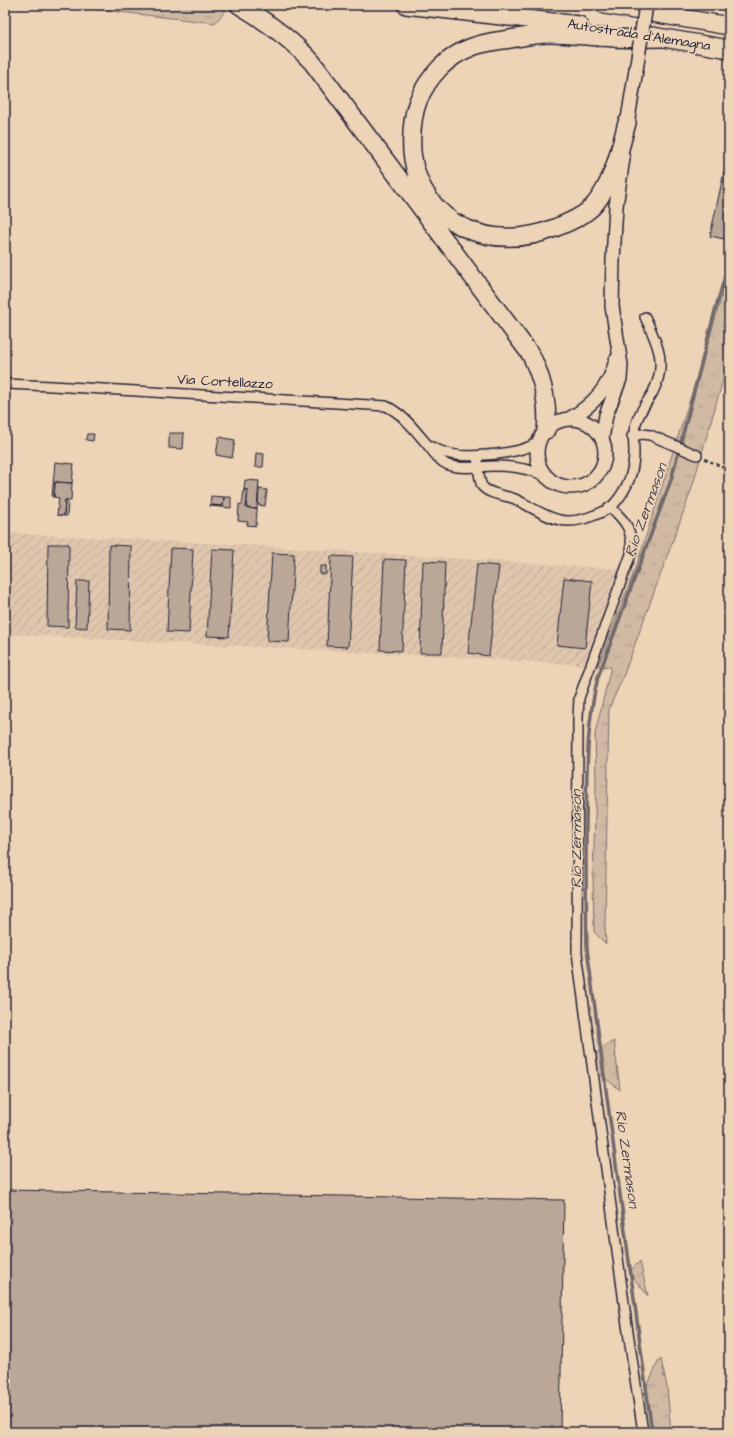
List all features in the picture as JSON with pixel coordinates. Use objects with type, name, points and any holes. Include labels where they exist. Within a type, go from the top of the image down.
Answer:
[{"type":"highway","points":[[239,5],[275,28],[303,52],[316,66],[531,355],[538,370],[548,414],[542,436]]},
{"type":"highway","name":"Autostrada d'Alemagna","points":[[406,5],[578,25],[729,49]]},
{"type":"highway","name":"Autostrada d'Alemagna","points":[[606,5],[729,26]]},
{"type":"highway","points":[[627,123],[614,171],[594,206],[575,219],[551,230],[536,234],[511,238],[493,237],[473,232],[455,223],[447,218],[426,195],[413,159],[411,134],[412,123],[422,92],[443,64],[460,52],[491,41],[548,34],[615,38],[662,38]]},
{"type":"main road","points":[[602,439],[606,414],[620,379],[621,365],[612,306],[616,206],[627,123],[646,5]]},
{"type":"main road","points":[[569,419],[585,422],[598,432],[602,439],[604,448],[603,463],[597,476],[590,482],[571,488],[552,482],[540,469],[537,460],[537,451],[542,436],[553,424],[569,419],[580,413],[595,400],[606,386],[614,367],[618,350]]},
{"type":"street","points":[[477,456],[481,485],[486,490],[516,500],[545,516],[559,520],[572,521],[587,518],[600,513],[614,504],[626,488],[631,475],[634,452],[632,436],[636,422],[656,385],[660,373],[661,359],[658,346],[645,317]]},
{"type":"street","name":"Via Cortellazzo","points":[[5,384],[386,406],[396,411],[406,420],[443,463],[459,467],[517,467],[532,470],[545,476]]},
{"type":"street","points":[[632,436],[642,434],[665,440],[697,455]]},
{"type":"street","name":"Via Cortellazzo","points":[[428,445],[440,452],[454,456],[477,456],[523,450],[542,436]]},
{"type":"street","points":[[610,507],[621,517],[631,535],[631,554],[579,698],[577,953],[627,1325],[643,1432]]},
{"type":"path","points":[[697,455],[729,470]]},
{"type":"shaded area","points":[[5,533],[266,546],[635,570],[598,666],[473,658],[5,634]]},
{"type":"green space","points":[[58,5],[210,5],[226,10],[215,23]]},
{"type":"green space","points":[[729,270],[729,359],[691,491],[623,677],[609,709],[605,926],[606,944],[594,932],[593,876],[596,784],[595,733],[611,667],[598,666],[635,570],[709,340]]},
{"type":"green space","points":[[614,1041],[620,1090],[590,1066],[594,1057],[599,1051]]},
{"type":"green space","points":[[640,1261],[641,1266],[648,1296],[629,1272]]},
{"type":"green space","points":[[661,1359],[667,1387],[671,1432],[637,1432],[637,1410],[658,1362]]},
{"type":"building","points":[[729,149],[729,240],[710,236]]},
{"type":"building","points":[[169,433],[184,433],[183,449],[169,448]]},
{"type":"building","points":[[87,434],[94,434],[93,441],[86,440]]},
{"type":"building","points":[[219,437],[235,440],[232,458],[216,455]]},
{"type":"building","points":[[256,453],[264,454],[263,467],[255,467]]},
{"type":"building","points":[[55,462],[74,464],[72,483],[55,482],[54,497],[52,497]]},
{"type":"building","points":[[245,480],[259,481],[257,509],[246,508],[248,490],[244,490]]},
{"type":"building","points":[[55,482],[72,483],[71,501],[65,500],[64,516],[57,515],[59,498],[54,497]]},
{"type":"building","points":[[259,489],[267,490],[265,506],[258,505]]},
{"type":"building","points":[[244,490],[248,490],[246,508],[257,509],[256,526],[247,525],[248,522],[238,521],[239,504],[242,505]]},
{"type":"building","points":[[211,496],[224,497],[223,506],[210,505]]},
{"type":"building","points":[[224,497],[231,497],[231,508],[210,506],[223,506]]},
{"type":"building","points":[[65,500],[68,500],[67,516],[64,516]]},
{"type":"building","points":[[5,543],[8,543],[7,624],[5,624]]},
{"type":"building","points":[[48,544],[69,544],[68,627],[47,626]]},
{"type":"building","points":[[109,545],[131,546],[130,630],[108,629]]},
{"type":"building","points":[[171,548],[193,549],[189,633],[167,632]]},
{"type":"building","points":[[212,549],[234,550],[229,637],[207,636]]},
{"type":"building","points":[[272,553],[294,554],[289,642],[267,641]]},
{"type":"building","points":[[331,556],[353,557],[348,647],[327,646]]},
{"type":"building","points":[[384,559],[406,560],[402,651],[380,650]]},
{"type":"building","points":[[423,561],[445,562],[442,653],[420,653]]},
{"type":"building","points":[[477,564],[499,566],[489,656],[468,653]]},
{"type":"building","points":[[320,566],[326,566],[326,574],[320,574]]},
{"type":"building","points":[[564,578],[592,581],[585,648],[557,645]]},
{"type":"building","points":[[77,581],[89,581],[87,628],[75,627]]},
{"type":"building","points":[[5,1190],[564,1200],[560,1432],[242,1432],[5,1428]]},
{"type":"building","points":[[67,1429],[233,1432],[67,1432]]},
{"type":"waterway","name":"Rio Zermason","points":[[652,1432],[587,949],[586,823],[589,731],[598,677],[671,480],[729,263]]}]
